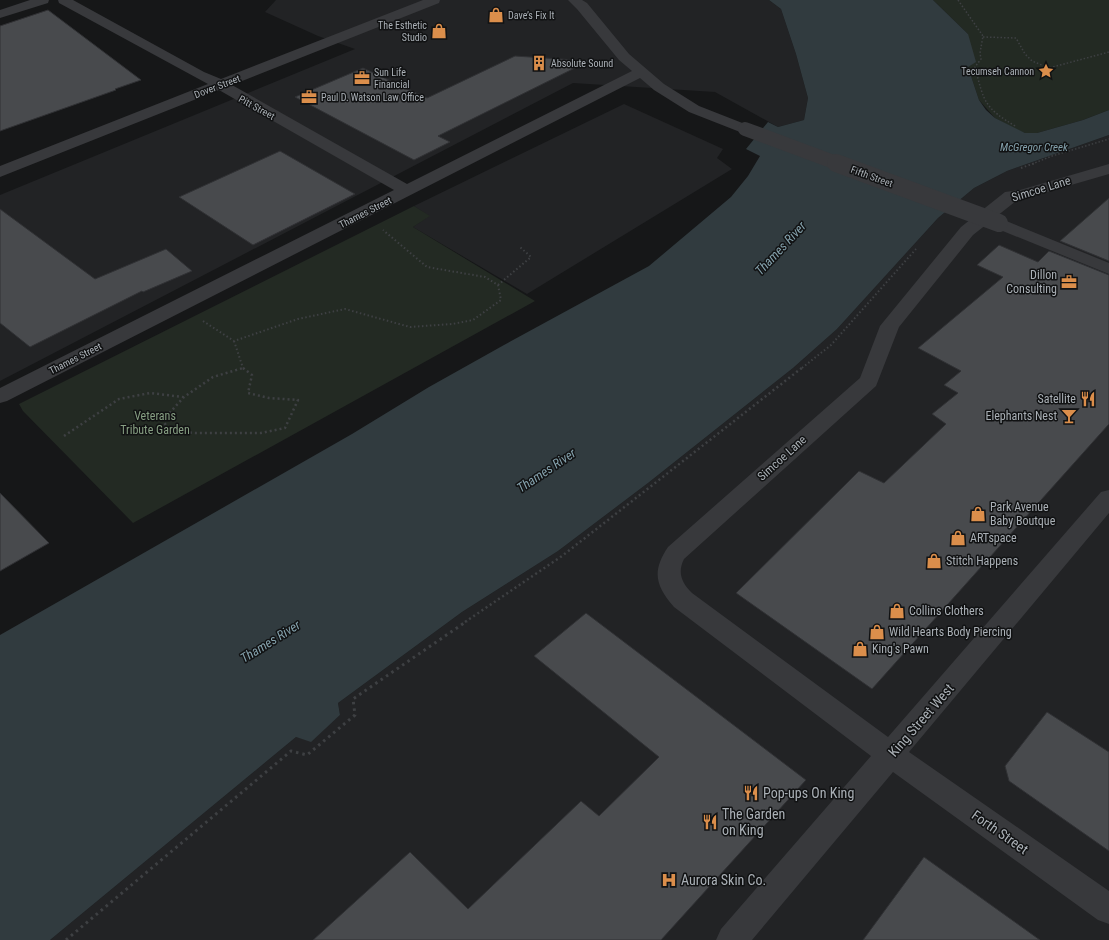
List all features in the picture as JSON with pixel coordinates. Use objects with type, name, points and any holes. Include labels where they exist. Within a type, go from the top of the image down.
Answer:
[{"type":"street","points":[[0,14],[44,0]]},
{"type":"street","name":"Pitt Street","points":[[64,0],[199,75],[221,85],[408,191]]},
{"type":"street","name":"Dover Street","points":[[0,172],[434,0]]},
{"type":"street","points":[[574,0],[582,6],[624,57],[640,73]]},
{"type":"street","name":"Fifth Street","points":[[640,73],[694,109],[999,223],[1109,269]]},
{"type":"street","name":"Thames Street","points":[[0,396],[640,73]]},
{"type":"street","name":"Simcoe Lane","points":[[891,755],[683,600],[674,591],[670,581],[668,571],[670,561],[676,552],[869,381],[890,326],[967,231],[1011,196],[1021,195],[1109,169]]},
{"type":"street","name":"King Street West","points":[[732,940],[1109,498]]},
{"type":"street","name":"Forth Street","points":[[891,755],[1109,909]]},
{"type":"path","points":[[958,0],[983,36],[980,53],[981,59],[975,67],[985,103],[1000,118],[1017,127]]},
{"type":"path","points":[[983,36],[1016,38],[1028,59],[1049,68],[1109,52]]},
{"type":"path","points":[[1017,170],[1052,156],[1109,139]]},
{"type":"path","points":[[66,940],[291,751],[307,755],[355,715],[353,699],[562,556],[831,345],[920,244]]},
{"type":"path","points":[[234,341],[298,319],[345,309],[410,327],[433,326],[473,320],[501,300],[498,285],[485,277],[427,267],[415,258],[404,246]]},
{"type":"path","points":[[498,285],[531,257],[520,247]]},
{"type":"path","points":[[179,306],[234,341],[243,368],[252,375],[248,394],[268,398],[298,400],[285,428],[276,432],[191,434],[169,431],[163,420],[184,397],[213,377],[243,368]]},
{"type":"path","points":[[64,436],[119,399],[150,393],[184,397]]},
{"type":"shaded area","points":[[276,0],[769,0],[781,9],[796,54],[808,98],[804,120],[778,127],[715,92],[573,83],[0,381],[0,195],[355,49],[318,36],[265,12]]},
{"type":"shaded area","points":[[624,104],[723,149],[717,158],[732,169],[527,294],[413,227],[429,216],[414,206]]},
{"type":"shaded area","points":[[1109,135],[1109,940],[50,940],[296,737],[311,741],[340,715],[338,703],[462,612],[558,551],[648,483],[793,368],[837,329],[938,218],[974,188],[1007,171]]},
{"type":"green space","points":[[933,0],[1109,0],[1109,110],[1083,120],[1037,133],[1025,133],[995,118],[979,100],[968,67],[968,34]]},
{"type":"green space","name":"Veterans Tribute Garden","points":[[414,206],[430,216],[413,227],[535,301],[133,523],[23,411],[19,404]]},
{"type":"water","points":[[769,0],[933,0],[968,34],[976,62],[968,67],[979,100],[986,110],[995,118],[1025,133],[1037,133],[1083,120],[1109,110],[1109,135],[1007,171],[974,188],[938,218],[837,329],[793,368],[648,483],[558,551],[462,612],[338,703],[340,715],[311,742],[296,737],[50,940],[0,940],[0,635],[352,434],[429,387],[649,266],[731,197],[748,176],[760,156],[746,149],[768,122],[778,127],[804,120],[808,98],[796,54],[781,9]]},
{"type":"building","points":[[48,10],[141,80],[0,131],[0,26]]},
{"type":"building","points":[[515,56],[589,61],[438,136],[450,142],[414,160],[295,97],[363,68],[427,98]]},
{"type":"building","points":[[280,151],[355,194],[253,245],[179,197]]},
{"type":"building","points":[[1109,198],[1109,261],[1060,241]]},
{"type":"building","points":[[0,209],[95,279],[166,249],[192,271],[143,292],[142,291],[30,347],[0,323]]},
{"type":"building","points":[[999,245],[1038,262],[1049,251],[1109,275],[1109,424],[872,689],[736,593],[859,471],[884,483],[946,424],[932,414],[958,393],[944,385],[961,371],[918,348],[1003,277],[977,265]]},
{"type":"building","points":[[0,493],[49,543],[0,571]]},
{"type":"building","points":[[586,613],[806,780],[661,940],[313,940],[410,852],[468,909],[581,801],[599,816],[659,757],[534,656]]},
{"type":"building","points":[[1047,712],[1109,752],[1109,851],[1009,781],[1005,766]]},
{"type":"building","points":[[924,857],[1040,940],[863,940]]},
{"type":"place","name":"Dave’s Fix It","points":[[496,15]]},
{"type":"place","name":"The Esthetic Studio","points":[[439,31]]},
{"type":"place","name":"Absolute Sound","points":[[539,63]]},
{"type":"place","name":"Tecumseh Cannon","points":[[1046,71]]},
{"type":"place","name":"Sun Life Financial","points":[[362,78]]},
{"type":"place","name":"Paul D. Watson Law Office","points":[[309,97]]},
{"type":"place","name":"Dillon Consulting","points":[[1069,282]]},
{"type":"place","name":"Satellite","points":[[1088,399]]},
{"type":"place","name":"Elephants Nest","points":[[1069,416]]},
{"type":"place","name":"Park Avenue Baby Boutque","points":[[978,514]]},
{"type":"place","name":"ARTspace","points":[[958,538]]},
{"type":"place","name":"Stitch Happens","points":[[934,561]]},
{"type":"place","name":"Collins Clothers","points":[[897,611]]},
{"type":"place","name":"Wild Hearts Body Piercing","points":[[877,632]]},
{"type":"place","name":"King's Pawn","points":[[860,649]]},
{"type":"place","name":"Pop-ups On King","points":[[751,793]]},
{"type":"place","name":"The Garden on King","points":[[710,822]]},
{"type":"place","name":"Aurora Skin Co.","points":[[669,880]]},
{"type":"water label","name":"McGregor Creek","points":[[1034,147]]},
{"type":"water label","name":"Thames River","points":[[780,248]]},
{"type":"water label","name":"Thames River","points":[[546,470]]},
{"type":"water label","name":"Thames River","points":[[270,641]]}]
